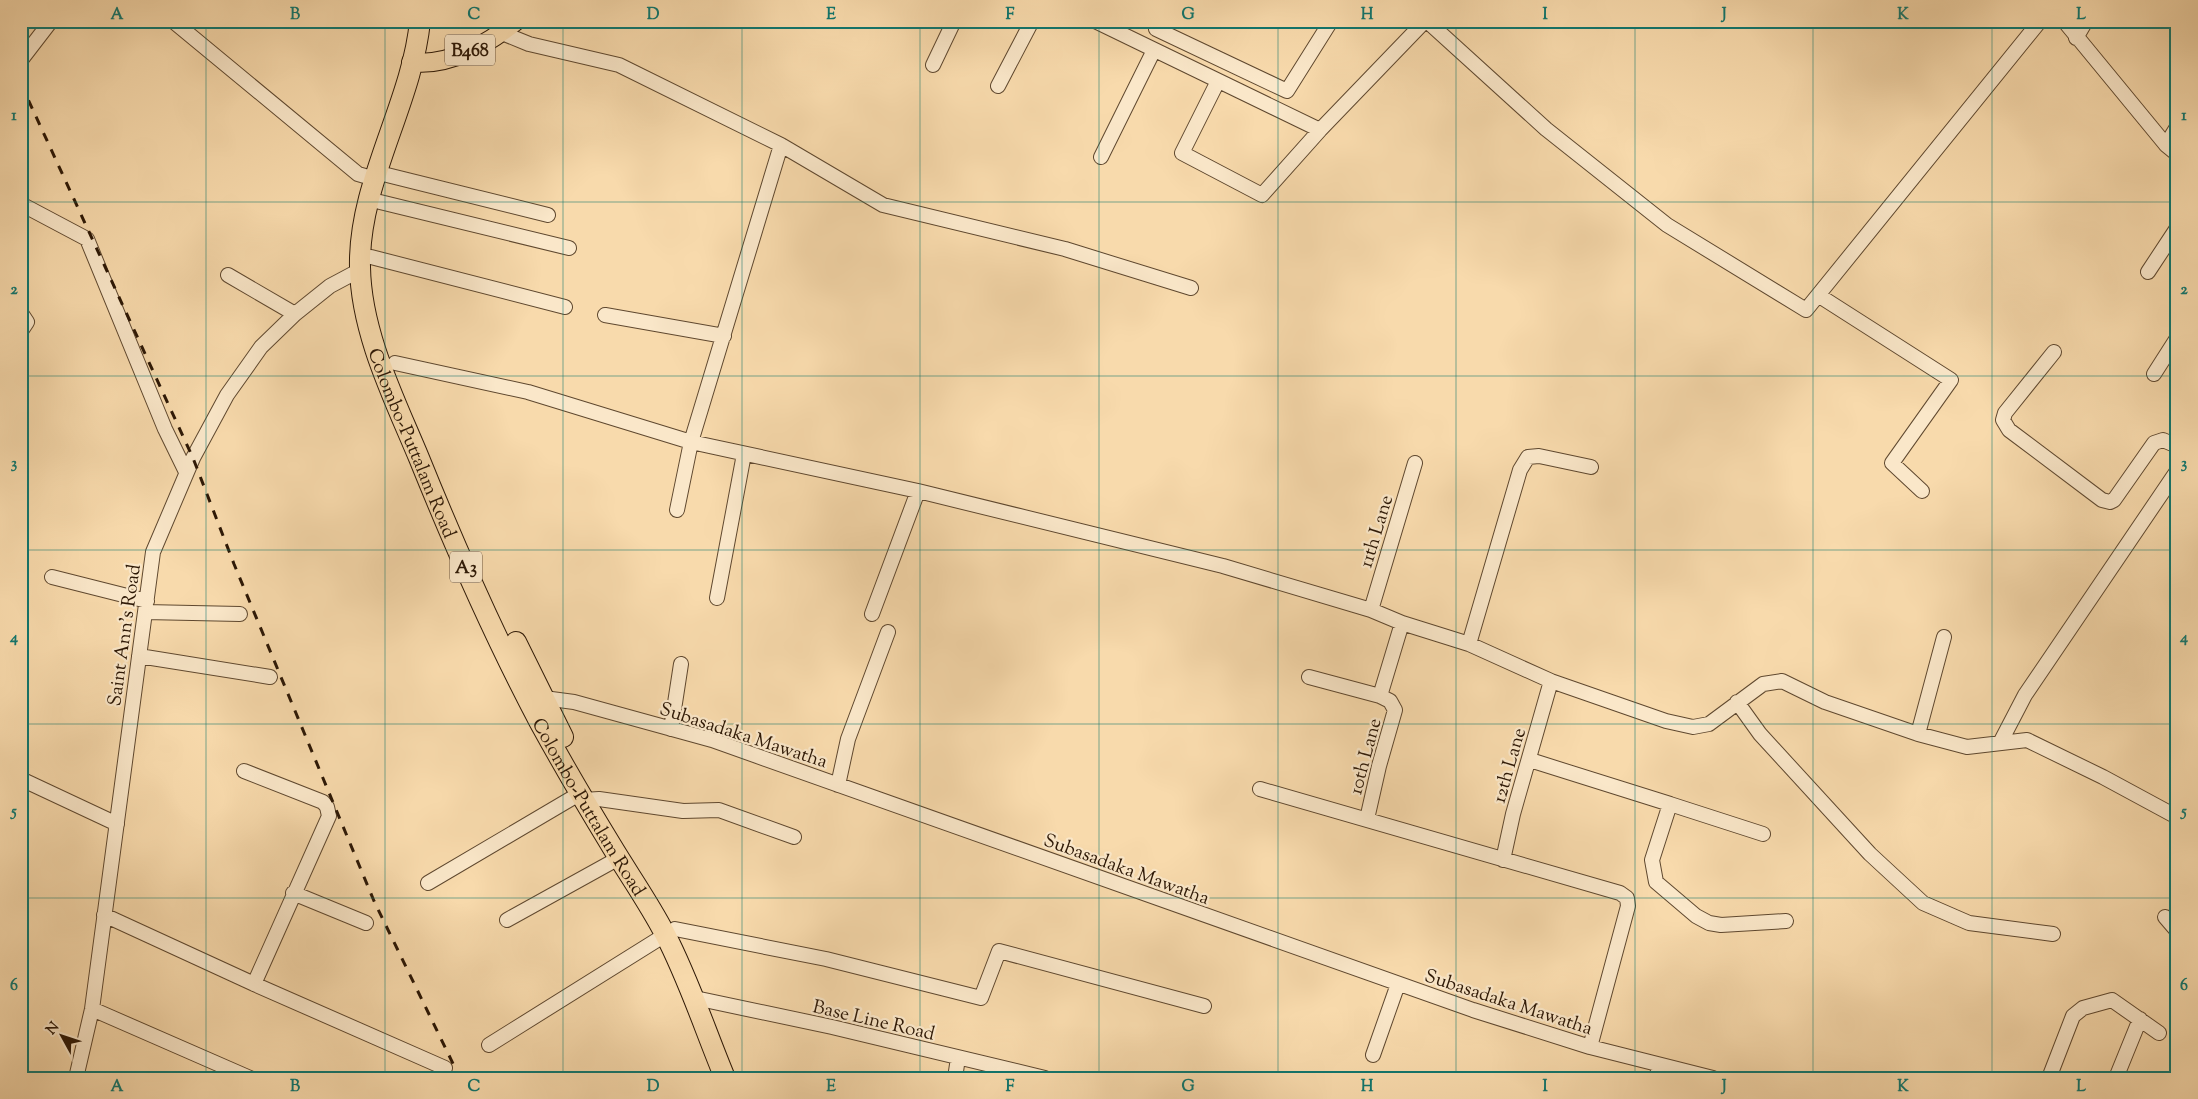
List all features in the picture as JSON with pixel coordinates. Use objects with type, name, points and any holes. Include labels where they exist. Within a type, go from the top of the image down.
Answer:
[{"type":"highway","name":"Colombo-Puttalam Road","points":[[415,63],[420,21]]},
{"type":"highway","name":"Colombo-Puttalam Road","points":[[427,21],[363,232],[360,252],[367,265],[382,332],[458,522],[536,700]]},
{"type":"highway","name":"Colombo-Puttalam Road","points":[[381,177],[380,202],[361,294],[369,328],[391,389],[452,537],[618,858],[670,932]]},
{"type":"highway","name":"Colombo-Puttalam Road","points":[[587,797],[651,885],[670,932],[737,1078]]},
{"type":"highway","name":"Colombo-Puttalam Road","points":[[701,999],[725,1078]]},
{"type":"main road","name":"B468","points":[[415,63],[442,61],[458,56],[502,33],[516,21]]},
{"type":"street","points":[[21,60],[51,21]]},
{"type":"street","points":[[173,21],[358,174],[381,177],[548,215]]},
{"type":"street","points":[[933,65],[954,21]]},
{"type":"street","points":[[998,86],[1032,21]]},
{"type":"street","points":[[1095,21],[1320,130]]},
{"type":"street","points":[[1156,29],[1287,91],[1332,21]]},
{"type":"street","points":[[1218,81],[1182,153],[1262,195],[1320,130],[1426,21],[1546,128],[1667,225],[1806,310],[2040,21]]},
{"type":"street","points":[[2064,21],[2076,38],[2171,150]]},
{"type":"street","points":[[2076,38],[2086,21]]},
{"type":"street","points":[[502,33],[529,44],[620,66],[781,144],[883,205],[1066,249],[1191,288]]},
{"type":"street","points":[[1101,157],[1154,50]]},
{"type":"street","points":[[2171,150],[2177,127]]},
{"type":"street","points":[[677,510],[691,442],[781,144]]},
{"type":"street","points":[[380,202],[569,248]]},
{"type":"street","points":[[21,204],[87,239],[165,429],[186,472]]},
{"type":"street","points":[[2148,272],[2177,228]]},
{"type":"street","points":[[367,265],[565,307]]},
{"type":"street","name":"Saint Ann's Road","points":[[76,1078],[92,1009],[153,552],[186,472],[227,395],[260,347],[295,314],[330,286],[367,265]]},
{"type":"street","points":[[228,275],[295,314]]},
{"type":"street","points":[[1818,296],[1951,380],[1892,463],[1922,491]]},
{"type":"street","points":[[21,313],[27,322],[21,331]]},
{"type":"street","points":[[605,315],[724,336]]},
{"type":"street","points":[[2154,374],[2177,338]]},
{"type":"street","points":[[2054,352],[2005,413],[2003,420],[2009,430],[2102,500],[2110,502],[2114,500],[2154,443],[2163,440],[2177,446]]},
{"type":"street","points":[[395,363],[528,392],[691,442],[918,491],[1223,566],[1371,610],[1402,623],[1469,644],[1551,681],[1666,721],[1693,727],[1709,724],[1763,684],[1782,682],[1826,702],[1918,734],[1968,748],[2027,740],[2177,816]]},
{"type":"street","points":[[717,598],[744,454]]},
{"type":"street","points":[[1469,644],[1520,470],[1528,457],[1540,456],[1591,467]]},
{"type":"street","name":"11th Lane","points":[[1371,610],[1415,463]]},
{"type":"street","points":[[2000,743],[2030,688],[2177,471]]},
{"type":"street","points":[[872,614],[918,491]]},
{"type":"street","points":[[52,577],[146,606],[240,614]]},
{"type":"street","name":"10th Lane","points":[[1367,819],[1379,766],[1395,710],[1390,701],[1380,696],[1402,623]]},
{"type":"street","points":[[838,785],[848,739],[888,632]]},
{"type":"street","points":[[1918,734],[1944,637]]},
{"type":"street","points":[[139,656],[270,677]]},
{"type":"street","points":[[670,729],[682,664]]},
{"type":"street","points":[[1309,677],[1380,696]]},
{"type":"street","name":"12th Lane","points":[[1503,860],[1513,814],[1530,760],[1551,681]]},
{"type":"street","name":"Subasadaka Mawatha","points":[[536,700],[574,702],[712,740],[1473,1010],[1658,1071],[1712,1078]]},
{"type":"street","points":[[1737,702],[1760,734],[1870,854],[1923,903],[1969,923],[2053,934]]},
{"type":"street","points":[[1530,760],[1763,834]]},
{"type":"street","points":[[244,771],[316,799],[327,807],[328,821],[293,893],[254,984]]},
{"type":"street","points":[[21,779],[117,824]]},
{"type":"street","points":[[1260,789],[1620,893],[1627,898],[1628,906],[1590,1047]]},
{"type":"street","points":[[428,883],[587,797],[683,811],[720,810],[794,836]]},
{"type":"street","points":[[1670,804],[1652,860],[1656,882],[1696,916],[1709,923],[1721,925],[1786,921]]},
{"type":"street","points":[[507,920],[618,858]]},
{"type":"street","points":[[293,893],[366,924]]},
{"type":"street","points":[[104,915],[254,984],[445,1068]]},
{"type":"street","points":[[2165,917],[2177,931]]},
{"type":"street","points":[[489,1045],[670,932],[826,959],[981,998],[999,951],[1204,1006]]},
{"type":"street","points":[[1373,1055],[1398,984]]},
{"type":"street","name":"Base Line Road","points":[[701,999],[832,1027],[1044,1078]]},
{"type":"street","points":[[2049,1078],[2072,1016],[2083,1008],[2112,1000],[2159,1034]]},
{"type":"street","points":[[92,1009],[250,1078]]},
{"type":"street","points":[[2116,1078],[2140,1019]]},
{"type":"street","points":[[955,1078],[958,1058]]},
{"type":"railway","points":[[21,84],[193,458],[234,564],[374,901],[460,1078]]}]
